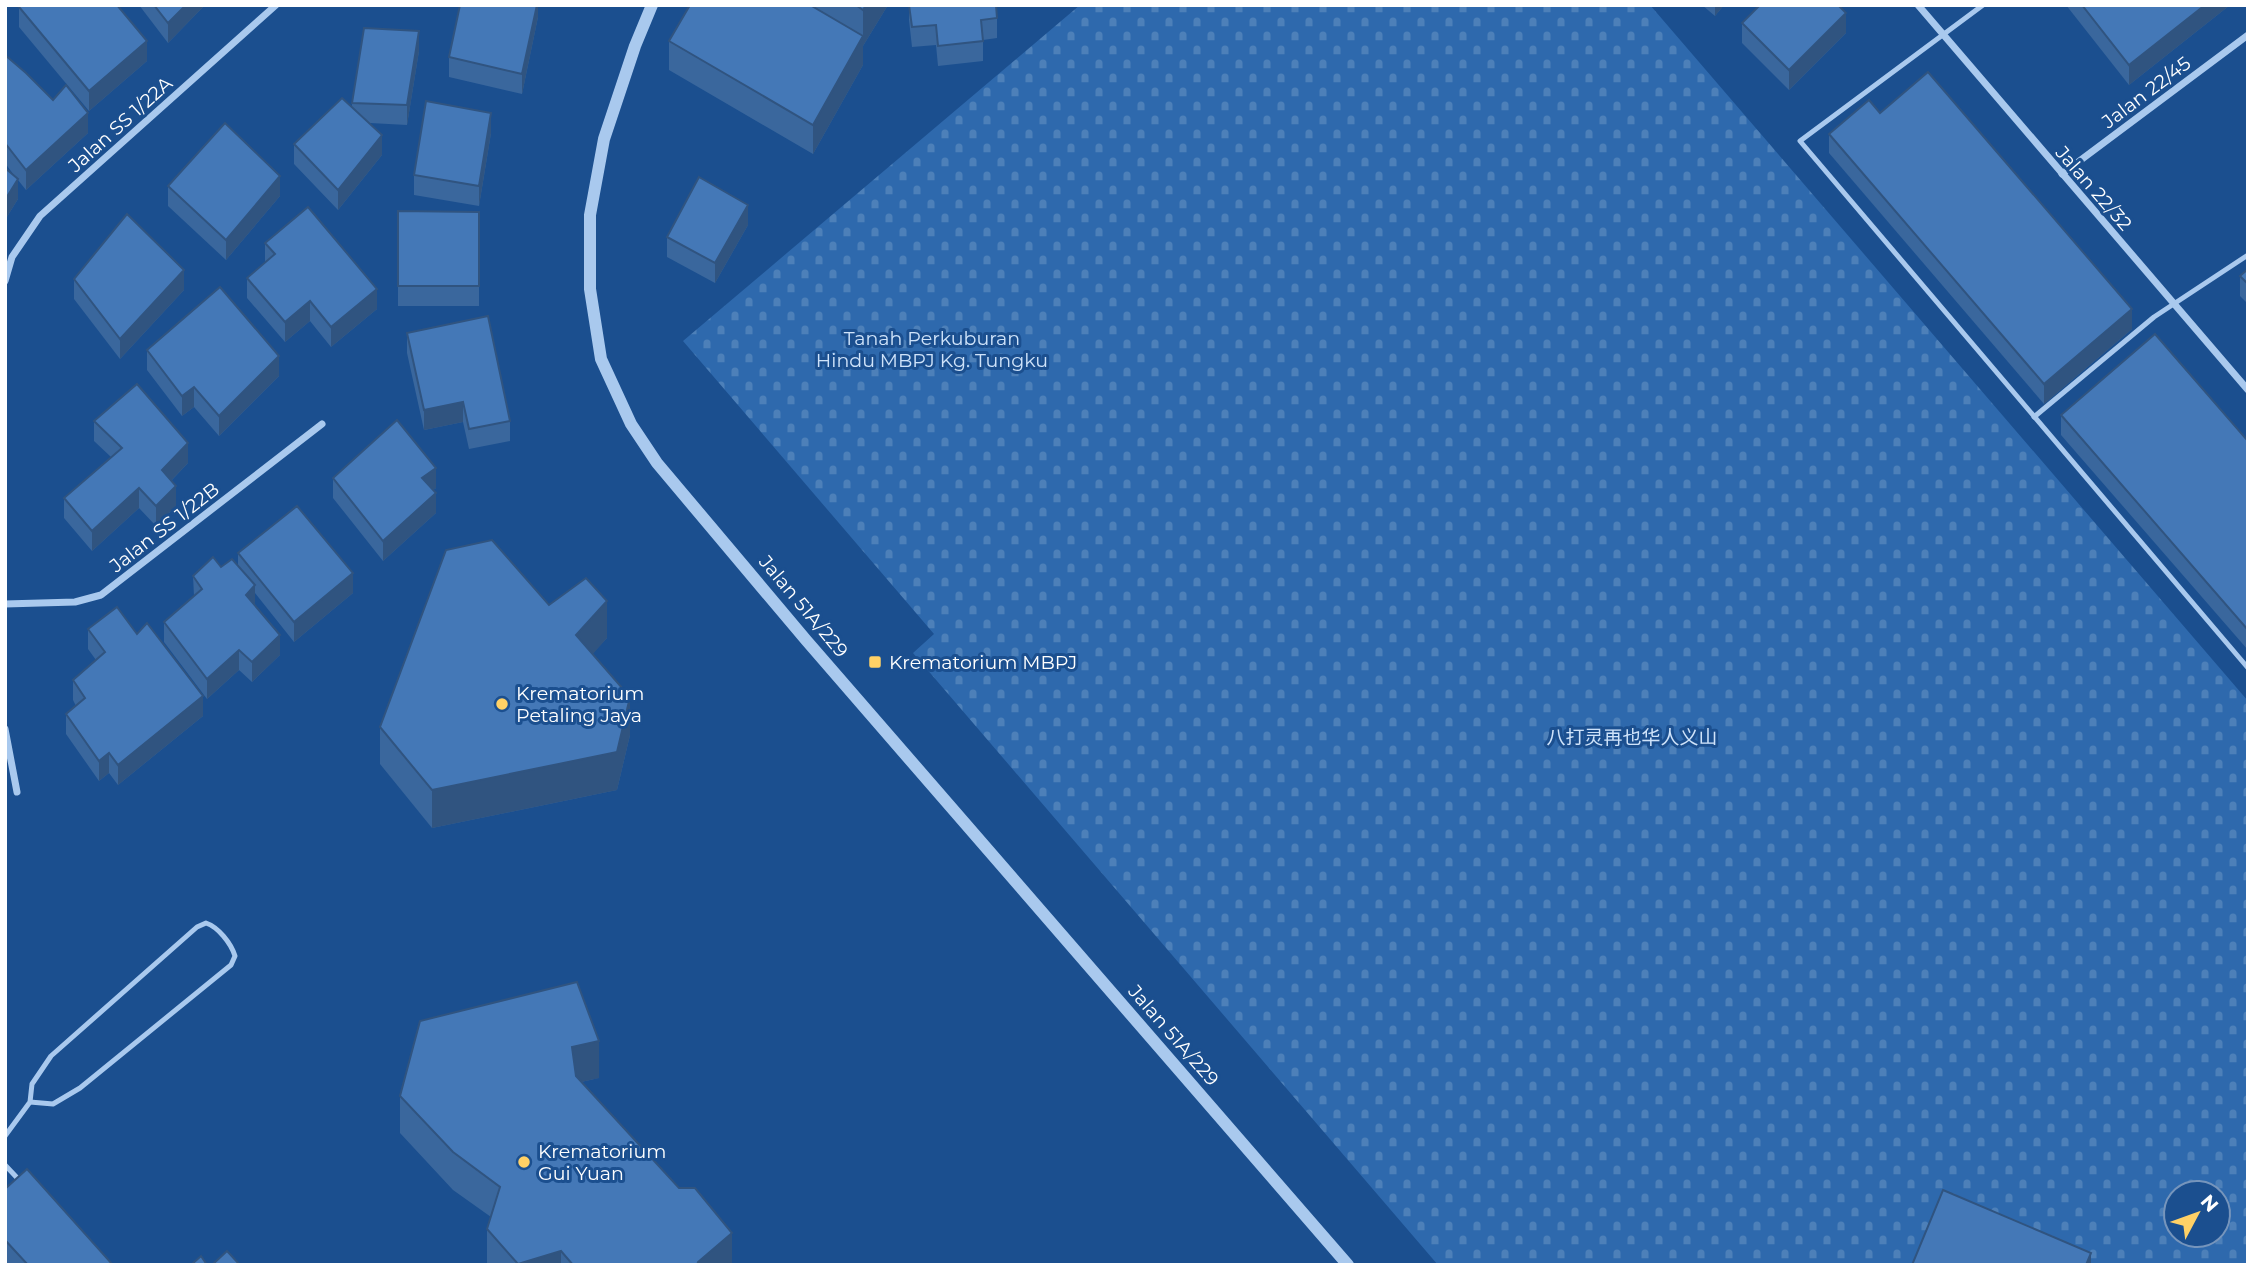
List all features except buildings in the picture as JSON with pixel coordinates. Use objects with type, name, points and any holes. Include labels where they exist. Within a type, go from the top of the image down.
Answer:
[{"type":"street","name":"Jalan SS 1/22A","points":[[5,281],[12,257],[40,216],[276,5]]},
{"type":"street","name":"Jalan 51A/229","points":[[652,5],[635,46],[604,139],[590,215],[590,289],[601,359],[631,424],[657,463],[806,640],[1348,1265]]},
{"type":"street","name":"Jalan 22/32","points":[[1918,5],[2248,390]]},
{"type":"street","name":"Jalan 22/45","points":[[2062,174],[2248,36]]},
{"type":"street","name":"Jalan SS 1/22B","points":[[5,604],[75,602],[101,595],[322,424]]},
{"type":"street","points":[[5,729],[17,792]]},
{"type":"lane","points":[[1983,5],[1800,141],[2248,668]]},
{"type":"lane","points":[[2034,418],[2154,317],[2248,255]]},
{"type":"lane","points":[[5,1136],[30,1102],[32,1084],[51,1056],[197,927],[206,923],[213,925],[232,948],[235,956],[231,965],[80,1088],[53,1104],[30,1102]]},
{"type":"lane","points":[[5,1165],[24,1185]]},
{"type":"green space","name":"八打灵再也华人义山","points":[[1080,5],[1650,5],[2248,701],[2248,1265],[1438,1265],[913,653],[934,634],[683,341]]},
{"type":"place","name":"Krematorium MBPJ","points":[[875,662]]},
{"type":"place","name":"Krematorium Petaling Jaya","points":[[502,704]]},
{"type":"place","name":"Krematorium Gui Yuan","points":[[524,1162]]},
{"type":"park label","name":"Tanah Perkuburan Hindu MBPJ Kg. Tungku","points":[[932,349]]}]
